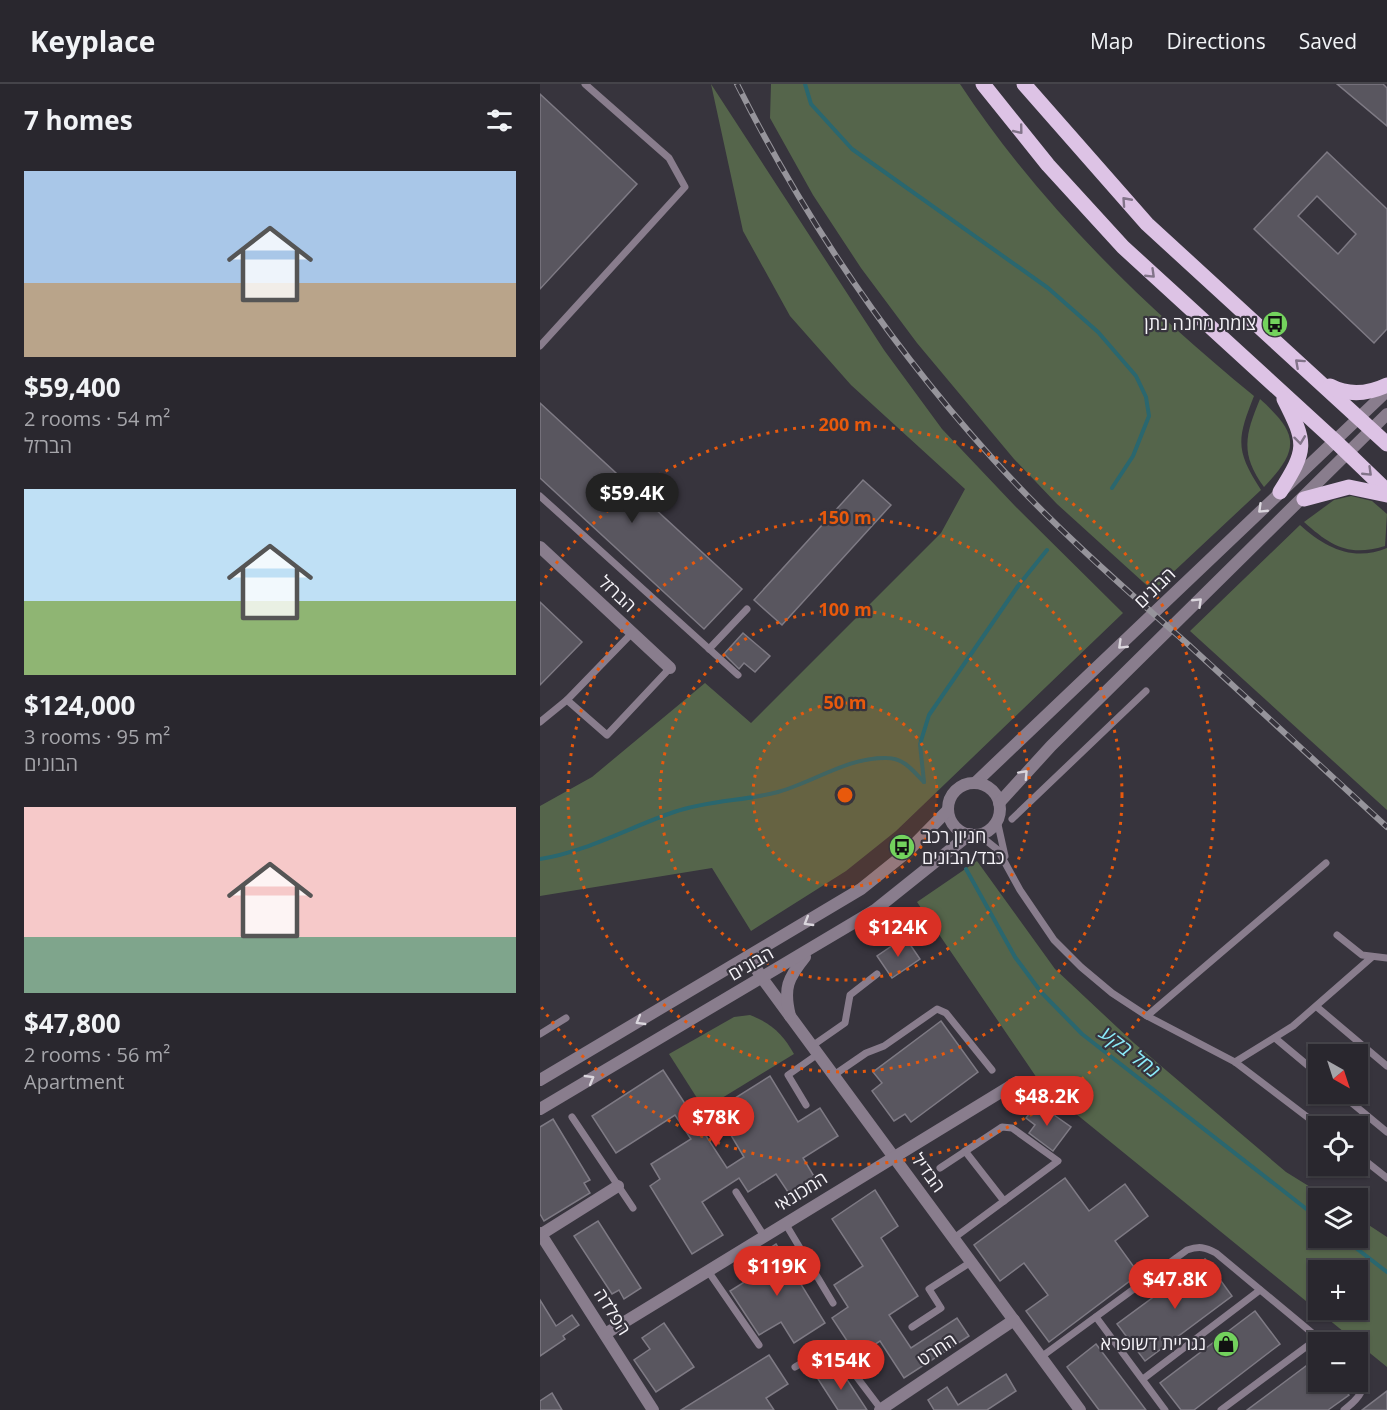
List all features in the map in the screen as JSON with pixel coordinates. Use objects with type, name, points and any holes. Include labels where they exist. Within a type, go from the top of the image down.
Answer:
[{"type":"main road","points":[[983,84],[1048,165],[1123,248],[1278,388],[1387,493]]},
{"type":"main road","points":[[1024,84],[1147,224],[1387,444]]},
{"type":"main road","points":[[1318,380],[1339,391],[1358,394],[1387,386]]},
{"type":"main road","points":[[1278,388],[1297,425],[1302,451],[1298,463],[1280,492]]},
{"type":"main road","points":[[1304,499],[1349,487],[1387,493]]},
{"type":"street","name":"הבונים","points":[[975,783],[1387,390]]},
{"type":"street","points":[[999,803],[990,789],[975,783],[966,784],[952,794],[948,810],[954,826],[974,834],[993,826],[997,820],[999,803],[1051,746],[1304,499],[1387,414]]},
{"type":"street","name":"הברזל","points":[[540,547],[670,668]]},
{"type":"street","name":"הבונים","points":[[540,1080],[861,889],[907,852],[948,810]]},
{"type":"street","name":"הבונים","points":[[540,1109],[875,910],[974,834]]},
{"type":"street","points":[[790,1016],[786,997],[788,985],[793,972],[810,950]]},
{"type":"street","name":"הבדיל","points":[[749,957],[762,978],[1080,1410]]},
{"type":"street","name":"המכונאי","points":[[605,1334],[1017,1082]]},
{"type":"street","points":[[540,1234],[618,1186]]},
{"type":"street","name":"הפלדה","points":[[540,1234],[653,1410]]},
{"type":"street","name":"החרט","points":[[881,1409],[1014,1320]]},
{"type":"lane","points":[[540,346],[685,187],[669,158],[585,84]]},
{"type":"lane","points":[[540,496],[738,675]]},
{"type":"lane","points":[[709,649],[747,609]]},
{"type":"lane","points":[[540,722],[567,700],[632,633]]},
{"type":"lane","points":[[567,700],[607,735],[670,668]]},
{"type":"lane","points":[[1012,819],[1146,691]]},
{"type":"lane","points":[[997,820],[1007,865]]},
{"type":"lane","points":[[974,834],[993,844],[1020,890],[1054,940],[1112,993],[1147,1016],[1235,1062],[1308,1118]]},
{"type":"lane","points":[[1147,1016],[1326,863]]},
{"type":"lane","points":[[1337,935],[1358,953],[1387,958]]},
{"type":"lane","points":[[1235,1062],[1275,1038],[1317,1007],[1372,957]]},
{"type":"lane","points":[[806,1105],[788,1075],[845,1023],[850,995],[877,974]]},
{"type":"lane","points":[[1317,1007],[1387,1066]]},
{"type":"lane","points":[[834,1075],[866,1053],[884,1046],[937,1009],[946,1013],[992,1070]]},
{"type":"lane","points":[[541,1031],[566,1018]]},
{"type":"lane","points":[[1275,1038],[1308,1066]]},
{"type":"lane","points":[[1353,1104],[1387,1132]]},
{"type":"lane","points":[[572,1117],[633,1208]]},
{"type":"lane","points":[[940,1168],[1002,1127],[1012,1128],[1058,1161],[954,1238]]},
{"type":"lane","points":[[965,1151],[1004,1201]]},
{"type":"lane","points":[[1368,1163],[1387,1178]]},
{"type":"lane","points":[[736,1192],[764,1236]]},
{"type":"lane","points":[[785,1223],[833,1303]]},
{"type":"lane","points":[[1041,1357],[1187,1250],[1195,1247],[1205,1247],[1216,1253],[1311,1332]]},
{"type":"lane","points":[[912,1327],[941,1308],[928,1289],[971,1262]]},
{"type":"lane","points":[[708,1270],[759,1345]]},
{"type":"lane","points":[[1143,1379],[1260,1290]]},
{"type":"lane","points":[[1096,1317],[1166,1410]]},
{"type":"lane","points":[[1221,1410],[1308,1349]]},
{"type":"lane","points":[[795,1367],[824,1350],[837,1351],[881,1409]]},
{"type":"lane","points":[[1344,1410],[1356,1401],[1362,1392]]},
{"type":"green space","points":[[711,84],[884,350],[942,429],[1015,506],[1123,613],[896,831],[846,871],[751,931],[712,868],[540,896],[540,806],[592,777],[705,683],[751,723],[941,533],[965,489],[851,385],[790,316],[743,231]]},
{"type":"green space","points":[[771,84],[960,84],[1024,171],[1095,251],[1172,326],[1254,396],[1244,423],[1241,444],[1247,464],[1261,490],[1153,591],[1057,504],[1014,459],[917,343],[861,268],[813,195],[770,118]]},
{"type":"green space","points":[[1260,399],[1282,422],[1288,432],[1290,442],[1289,452],[1284,462],[1264,487],[1251,464],[1247,444],[1251,423]]},
{"type":"green space","points":[[1351,496],[1372,501],[1387,514],[1385,546],[1350,550],[1332,543],[1304,522],[1334,500]]},
{"type":"green space","points":[[1300,525],[1320,540],[1340,550],[1363,554],[1387,548],[1387,810],[1190,631]]},
{"type":"green space","points":[[977,861],[1055,969],[1134,1043],[1286,1172],[1312,1188],[1308,1188],[1308,1248],[1368,1248],[1368,1225],[1387,1237],[1387,1367],[1368,1352],[1368,1332],[1344,1332],[1329,1320],[1368,1320],[1368,1260],[1308,1260],[1308,1303],[1043,1087],[917,902]]},
{"type":"green space","points":[[750,1015],[776,1030],[794,1054],[704,1109],[669,1054],[734,1017]]},
{"type":"building","points":[[1337,84],[1383,84],[1387,88],[1387,126]]},
{"type":"building","points":[[540,94],[637,184],[540,289]]},
{"type":"building","points":[[1327,152],[1387,209],[1387,329],[1374,343],[1254,229]],"holes":[[[1317,196],[1356,234],[1338,254],[1298,216]]]},
{"type":"building","points":[[540,403],[742,589],[704,629],[540,478]]},
{"type":"building","points":[[863,480],[891,505],[782,625],[754,600]]},
{"type":"building","points":[[540,602],[582,642],[540,685]]},
{"type":"building","points":[[743,633],[770,656],[755,672],[744,663],[739,669],[724,654]]},
{"type":"building","points":[[905,937],[920,959],[892,978],[877,956]]},
{"type":"building","points":[[941,1021],[978,1072],[911,1122],[905,1114],[894,1121],[872,1091],[882,1083],[873,1072]]},
{"type":"building","points":[[663,1070],[727,1168],[744,1157],[716,1110],[770,1076],[798,1122],[820,1108],[838,1136],[803,1158],[815,1178],[790,1195],[776,1174],[748,1192],[739,1178],[702,1202],[723,1235],[692,1254],[650,1186],[660,1179],[651,1164],[691,1139],[675,1115],[616,1153],[592,1116]]},
{"type":"building","points":[[1037,1103],[1071,1127],[1053,1151],[1029,1133],[1035,1125],[1026,1118]]},
{"type":"building","points":[[553,1119],[590,1180],[584,1183],[590,1193],[544,1221],[540,1214],[540,1127]]},
{"type":"building","points":[[1065,1178],[1089,1211],[1125,1184],[1148,1216],[1115,1241],[1139,1274],[1049,1342],[1026,1311],[1048,1295],[1024,1263],[1000,1281],[974,1245]]},
{"type":"building","points":[[875,1190],[898,1226],[881,1238],[918,1296],[889,1315],[911,1348],[957,1318],[969,1336],[904,1378],[880,1341],[857,1356],[832,1318],[848,1307],[834,1285],[863,1266],[832,1219]]},
{"type":"building","points":[[598,1221],[641,1288],[624,1299],[619,1290],[612,1294],[574,1236]]},
{"type":"building","points":[[776,1244],[825,1323],[794,1343],[781,1322],[759,1335],[730,1291],[754,1276],[746,1263]]},
{"type":"building","points":[[1205,1259],[1232,1296],[1145,1361],[1117,1324]]},
{"type":"building","points":[[540,1300],[556,1326],[572,1315],[579,1325],[563,1336],[565,1339],[540,1356]]},
{"type":"building","points":[[1255,1311],[1280,1344],[1194,1410],[1181,1410],[1160,1383]]},
{"type":"building","points":[[664,1323],[694,1367],[656,1392],[634,1360],[650,1349],[642,1338]]},
{"type":"building","points":[[1096,1344],[1146,1410],[1099,1410],[1067,1367]]},
{"type":"building","points":[[769,1355],[788,1384],[766,1398],[774,1410],[681,1410]]},
{"type":"building","points":[[1308,1364],[1308,1392],[1347,1392],[1349,1395],[1328,1410],[1247,1410]]},
{"type":"building","points":[[838,1366],[867,1410],[838,1410],[818,1379]]},
{"type":"building","points":[[1006,1374],[1016,1391],[987,1410],[934,1410],[928,1400],[947,1387],[958,1405]]},
{"type":"building","points":[[1387,1391],[1387,1410],[1362,1410]]},
{"type":"building","points":[[552,1393],[562,1410],[540,1410],[540,1401]]},
{"type":"waterway","points":[[805,84],[811,104],[852,149],[1048,288],[1098,332],[1136,376],[1146,397],[1149,416],[1133,456],[1112,488]]},
{"type":"waterway","points":[[924,782],[920,744],[929,715],[1018,586],[1047,550]]},
{"type":"waterway","points":[[540,859],[574,851],[687,808],[778,792],[859,761],[887,758],[898,760],[908,766],[924,782]]},
{"type":"waterway","name":"נחל בקע","points":[[966,869],[1015,957],[1041,992],[1082,1034],[1308,1210]]},
{"type":"waterway","name":"נחל בקע","points":[[1356,1248],[1387,1272]]},
{"type":"railway","points":[[737,84],[791,184],[852,280],[920,372],[993,459],[1040,509],[1090,556],[1387,827]]},
{"type":"place","name":"צומת מחנה נתן","points":[[1275,324]]},
{"type":"place","name":"חניון רכב כבד/הבונים","points":[[902,847]]},
{"type":"place","name":"נגריית דשופרא","points":[[1226,1344]]}]
